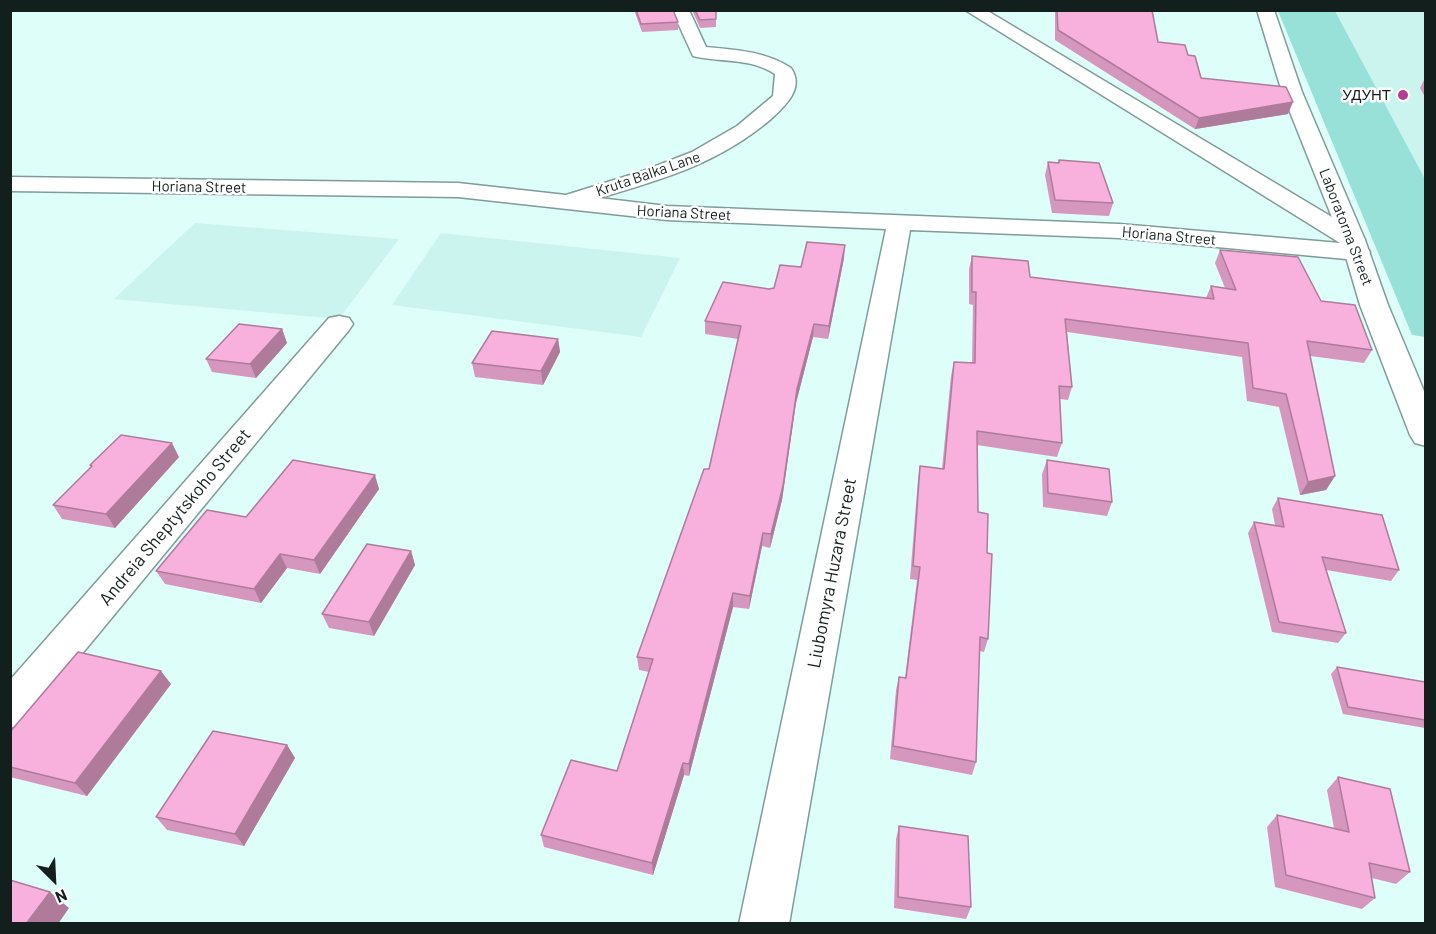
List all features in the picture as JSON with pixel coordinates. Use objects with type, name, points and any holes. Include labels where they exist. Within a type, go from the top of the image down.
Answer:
[{"type":"street","name":"Kruta Balka Lane","points":[[561,203],[688,163],[720,148],[748,130],[783,97],[784,72],[773,63],[754,57],[699,52],[680,10]]},
{"type":"street","points":[[973,10],[1355,246]]},
{"type":"street","name":"Laboratorna Street","points":[[1267,15],[1293,92],[1355,246],[1374,305],[1425,435]]},
{"type":"street","name":"Horiana Street","points":[[10,184],[458,190],[667,213],[1119,231],[1355,246]]},
{"type":"street","name":"Liubomyra Huzara Street","points":[[764,924],[899,223]]},
{"type":"street","name":"Andreia Sheptytskoho Street","points":[[10,710],[339,324]]},
{"type":"shaded area","points":[[1278,11],[1335,11],[1425,179],[1425,337],[1412,335]]},
{"type":"shaded area","name":"УДУНТ","points":[[1335,11],[1425,11],[1425,179]]},
{"type":"shaded area","points":[[195,223],[399,239],[339,319],[114,299]]},
{"type":"shaded area","points":[[441,233],[680,258],[641,337],[392,305]]},
{"type":"building","points":[[636,10],[673,10],[678,22],[641,24]]},
{"type":"building","points":[[695,10],[716,10],[716,19],[700,20]]},
{"type":"building","points":[[1057,10],[1152,10],[1158,42],[1185,45],[1188,55],[1195,56],[1201,78],[1286,87],[1293,102],[1199,118],[1058,30]]},
{"type":"building","points":[[1059,160],[1099,163],[1113,203],[1055,200],[1048,162],[1059,163]]},
{"type":"building","points":[[807,242],[845,245],[829,326],[814,324],[797,389],[783,486],[771,534],[763,533],[750,596],[733,593],[689,764],[683,763],[652,863],[541,835],[571,760],[617,771],[653,659],[637,657],[704,469],[709,469],[741,326],[705,321],[723,282],[774,288],[780,265],[801,267]]},
{"type":"building","points":[[1220,250],[1298,257],[1321,301],[1355,305],[1372,350],[1307,341],[1335,476],[1308,482],[1286,394],[1253,388],[1248,343],[1065,319],[1072,387],[1059,386],[1062,443],[977,431],[978,512],[988,514],[987,553],[992,554],[988,639],[980,637],[976,762],[893,746],[899,677],[906,678],[920,567],[913,566],[920,466],[944,469],[954,362],[975,363],[976,292],[972,292],[972,256],[1028,261],[1030,277],[1214,299],[1211,286],[1236,290]]},
{"type":"building","points":[[239,324],[282,329],[250,364],[206,359]]},
{"type":"building","points":[[492,331],[558,339],[541,371],[472,363]]},
{"type":"building","points":[[121,435],[172,443],[106,514],[53,505],[92,466],[90,465]]},
{"type":"building","points":[[293,460],[375,475],[314,560],[280,554],[254,589],[156,571],[207,510],[246,517]]},
{"type":"building","points":[[1047,460],[1109,469],[1112,502],[1048,493]]},
{"type":"building","points":[[1278,498],[1382,515],[1399,570],[1322,557],[1346,633],[1279,622],[1254,522],[1284,527]]},
{"type":"building","points":[[367,544],[411,551],[369,622],[322,614]]},
{"type":"building","points":[[78,652],[161,671],[75,783],[10,767],[10,732]]},
{"type":"building","points":[[1337,667],[1425,682],[1425,720],[1348,707]]},
{"type":"building","points":[[213,731],[287,745],[235,834],[156,817]]},
{"type":"building","points":[[1338,777],[1390,789],[1410,872],[1369,863],[1375,898],[1286,875],[1277,815],[1349,832]]},
{"type":"building","points":[[899,826],[968,836],[971,907],[898,897]]},
{"type":"building","points":[[10,880],[50,892],[26,924],[10,924]]},
{"type":"place","name":"УДУНТ","points":[[1403,95]]}]
